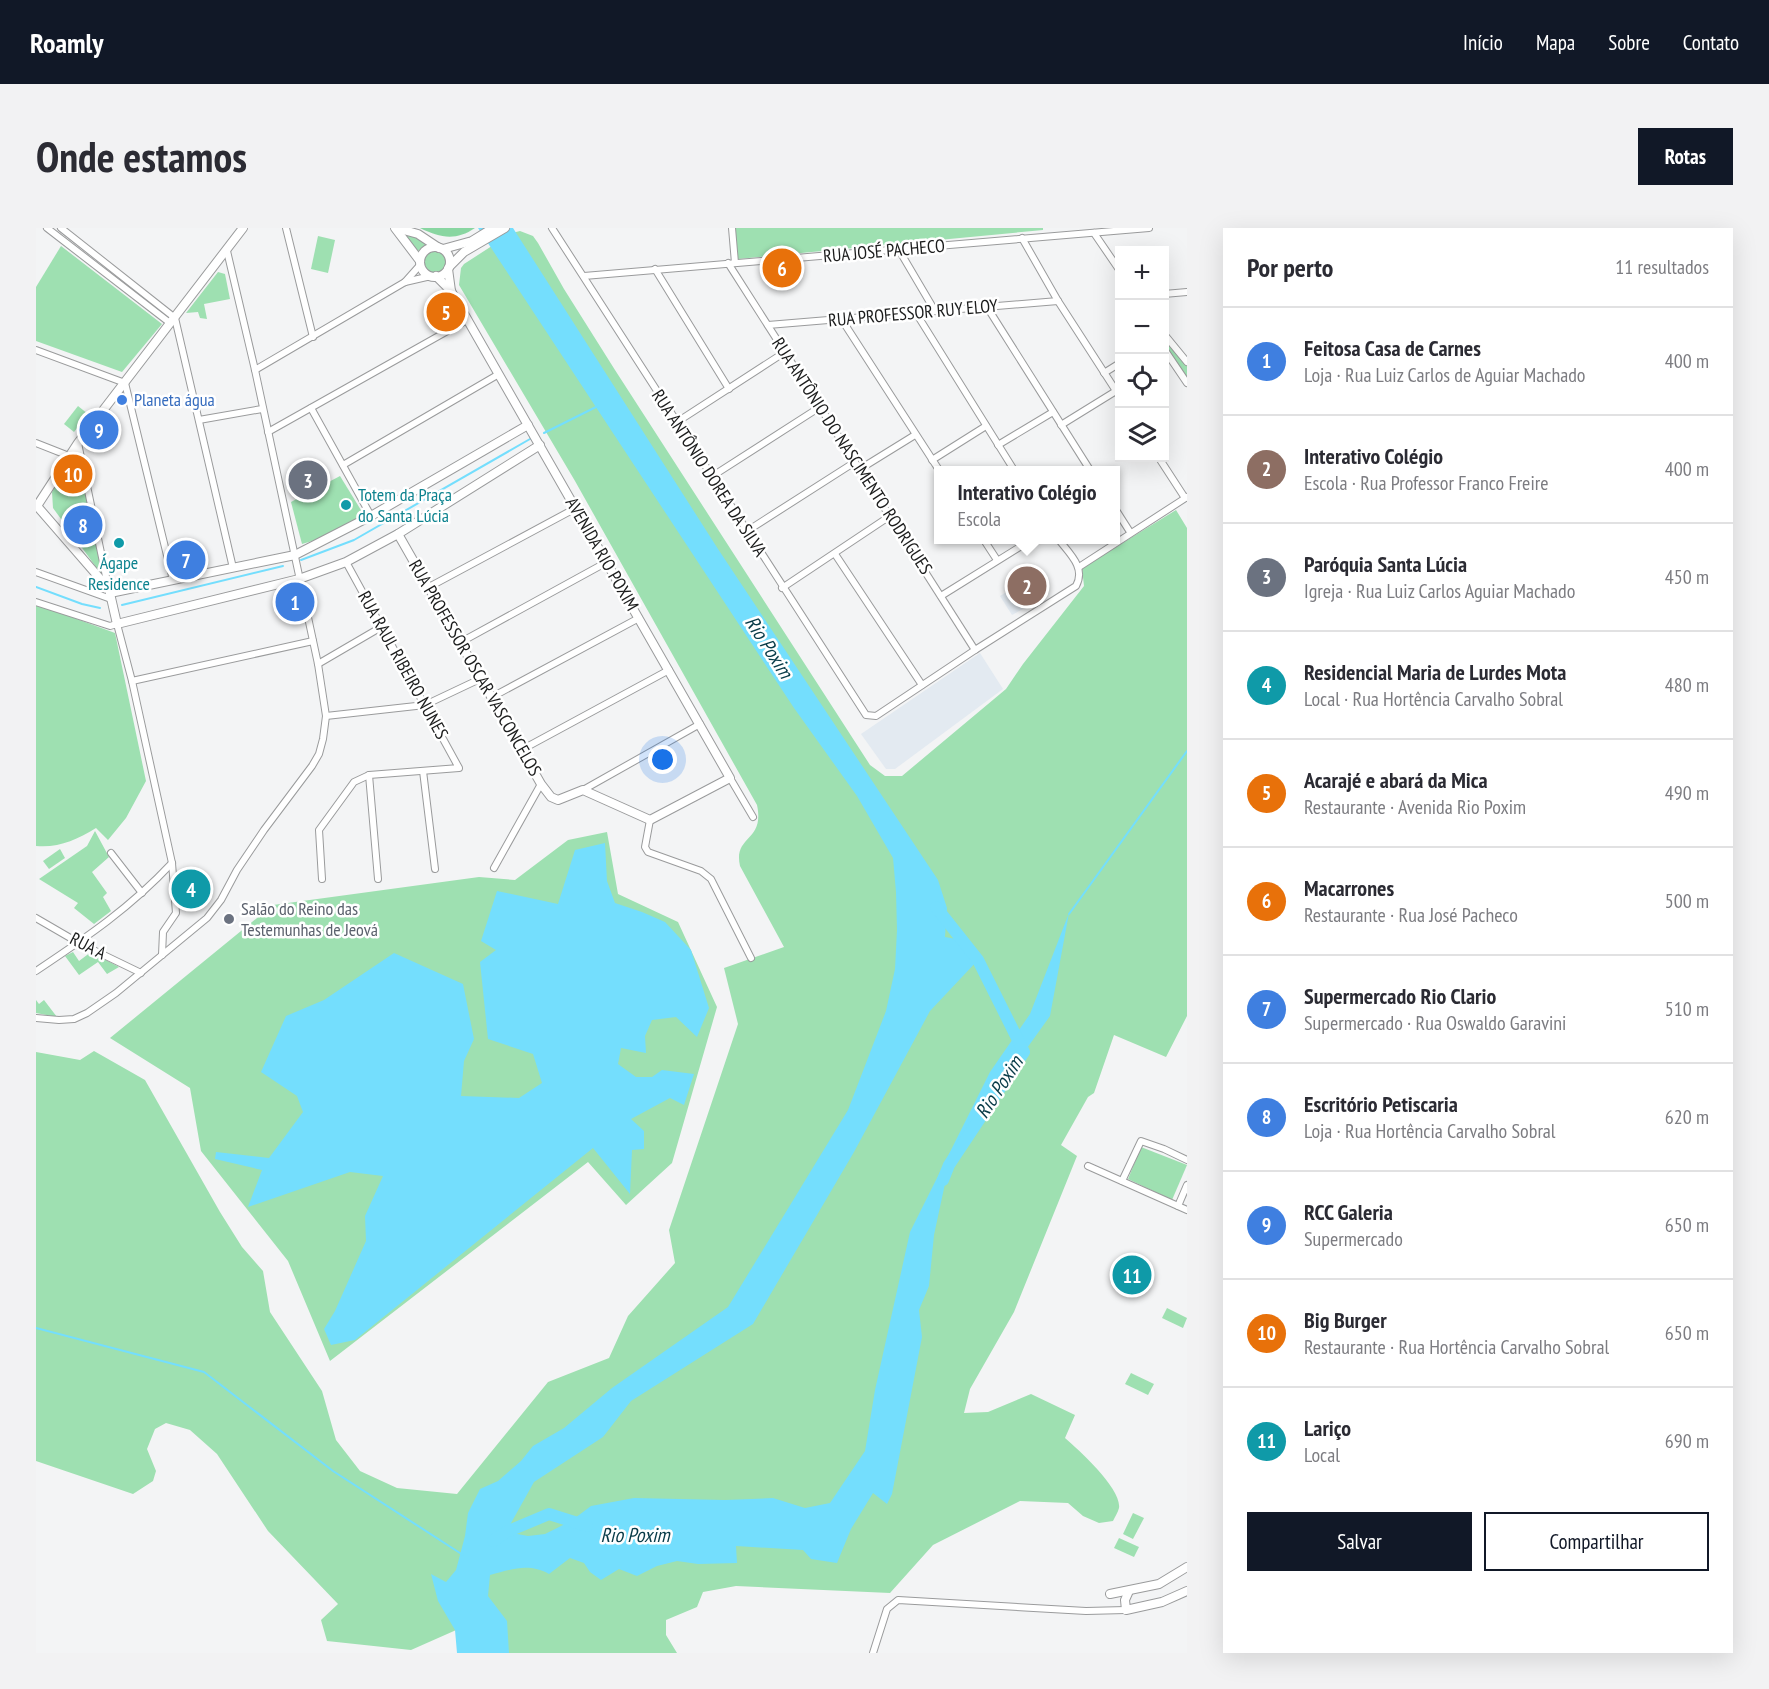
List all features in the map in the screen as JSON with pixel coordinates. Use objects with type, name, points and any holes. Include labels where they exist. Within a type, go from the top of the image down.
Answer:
[{"type":"street","points":[[47,228],[173,321]]},
{"type":"street","points":[[62,228],[173,321],[199,420],[233,568]]},
{"type":"street","points":[[110,594],[37,506],[78,443],[243,228]]},
{"type":"street","points":[[286,228],[313,337]]},
{"type":"street","points":[[396,228],[418,234],[441,248],[448,255],[449,268]]},
{"type":"street","points":[[396,228],[421,262],[424,271],[434,276]]},
{"type":"street","points":[[255,370],[405,282],[445,273],[473,243],[493,228]]},
{"type":"street","points":[[405,282],[421,262],[427,250],[473,243],[505,228]]},
{"type":"street","name":"RUA ANTÔNIO DOREA DA SILVA","points":[[552,228],[863,713],[876,716],[922,685]]},
{"type":"street","points":[[732,228],[732,263]]},
{"type":"street","points":[[1048,228],[1050,236]]},
{"type":"street","name":"RUA JOSÉ PACHECO","points":[[584,276],[1149,228]]},
{"type":"street","points":[[1094,232],[1115,265]]},
{"type":"street","points":[[56,245],[61,238]]},
{"type":"street","points":[[1022,238],[1058,301],[1115,390]]},
{"type":"street","points":[[36,1018],[74,1019],[87,1013],[141,973],[207,918],[221,900],[237,870],[319,754],[326,716],[318,664],[255,370],[226,250]]},
{"type":"street","points":[[899,250],[935,311]]},
{"type":"street","name":"RUA ANTÔNIO DO NASCIMENTO RODRIGUES","points":[[732,263],[768,325],[975,650]]},
{"type":"street","name":"AVENIDA RIO POXIM","points":[[449,268],[451,291]]},
{"type":"street","points":[[655,269],[729,389]]},
{"type":"street","name":"AVENIDA RIO POXIM","points":[[434,276],[451,291],[753,817]]},
{"type":"street","points":[[1169,294],[1187,292]]},
{"type":"street","name":"RUA PROFESSOR RUY ELOY","points":[[768,325],[1058,301]]},
{"type":"street","points":[[987,307],[1087,466]]},
{"type":"street","points":[[916,313],[1011,466]]},
{"type":"street","points":[[268,432],[467,320]]},
{"type":"street","points":[[842,320],[936,466]]},
{"type":"street","points":[[1169,340],[1187,362]]},
{"type":"street","points":[[36,350],[124,383]]},
{"type":"street","points":[[676,422],[785,352]]},
{"type":"street","points":[[1167,354],[1187,383]]},
{"type":"street","points":[[1104,373],[1115,366]]},
{"type":"street","points":[[343,465],[499,374]]},
{"type":"street","points":[[124,383],[173,580]]},
{"type":"street","points":[[1061,425],[1115,396]]},
{"type":"street","points":[[711,477],[820,407]]},
{"type":"street","points":[[311,408],[371,516]]},
{"type":"street","points":[[199,420],[262,409]]},
{"type":"street","points":[[998,445],[1053,412]]},
{"type":"street","points":[[36,572],[110,594],[295,555],[371,516],[528,425]]},
{"type":"street","points":[[932,460],[986,426]]},
{"type":"street","points":[[860,469],[915,435]]},
{"type":"street","points":[[36,443],[69,456]]},
{"type":"street","points":[[78,443],[172,863],[176,913],[163,932],[162,955]]},
{"type":"street","points":[[36,602],[110,626],[299,579],[346,562],[398,534],[540,445]]},
{"type":"street","points":[[747,531],[855,462]]},
{"type":"street","points":[[1120,539],[1186,498],[1162,462]]},
{"type":"street","points":[[429,587],[576,508]]},
{"type":"street","points":[[782,588],[890,516]]},
{"type":"street","points":[[1120,516],[1130,532]]},
{"type":"street","name":"RUA PROFESSOR OSCAR VASCONCELOS","points":[[398,534],[548,794],[558,800],[583,790]]},
{"type":"street","points":[[987,544],[998,560]]},
{"type":"street","points":[[941,596],[1024,544]]},
{"type":"street","points":[[835,554],[922,685],[1076,586],[1079,567],[1062,544]]},
{"type":"street","points":[[1079,567],[1113,544]]},
{"type":"street","name":"RUA RAUL RIBEIRO NUNES","points":[[346,562],[459,768],[423,771]]},
{"type":"street","points":[[460,642],[607,562]]},
{"type":"street","points":[[492,697],[639,618]]},
{"type":"street","points":[[318,664],[383,626]]},
{"type":"street","points":[[132,681],[313,640]]},
{"type":"street","points":[[523,749],[669,670]]},
{"type":"street","points":[[326,716],[425,705],[482,678]]},
{"type":"street","points":[[583,790],[700,724]]},
{"type":"street","points":[[322,879],[319,830],[348,787],[360,778],[369,775],[423,771],[435,869]]},
{"type":"street","points":[[369,775],[378,879]]},
{"type":"street","points":[[650,820],[730,777]]},
{"type":"street","points":[[494,868],[541,784]]},
{"type":"street","points":[[583,790],[650,820]]},
{"type":"street","points":[[650,820],[645,847],[648,852],[701,871],[711,879],[751,958]]},
{"type":"street","points":[[111,853],[142,893]]},
{"type":"street","points":[[36,971],[112,920],[172,863]]},
{"type":"street","name":"RUA A","points":[[36,918],[79,943],[141,973]]},
{"type":"street","points":[[1122,1181],[1141,1141],[1187,1160]]},
{"type":"street","points":[[1088,1166],[1187,1210]]},
{"type":"street","points":[[1178,1206],[1187,1185]]},
{"type":"street","points":[[1110,1594],[1159,1584],[1187,1567]]},
{"type":"street","points":[[1126,1610],[1125,1600],[1129,1591]]},
{"type":"street","points":[[873,1653],[887,1609],[898,1600],[1086,1611],[1126,1610],[1162,1602],[1187,1591]]},
{"type":"shaded area","points":[[1033,576],[1045,597],[1012,615],[1000,596]]},
{"type":"shaded area","points":[[980,653],[1003,689],[895,769],[886,769],[861,734]]},
{"type":"green space","points":[[420,228],[475,228],[461,235],[448,237]]},
{"type":"green space","points":[[734,228],[1043,228],[1043,230],[738,259]]},
{"type":"green space","points":[[520,231],[533,236],[538,243],[615,370],[870,765],[885,776],[902,776],[1006,689],[1084,586],[1082,568],[1176,510],[1187,528],[1187,1016],[1166,1057],[1114,1035],[1094,1093],[1088,1097],[1061,1145],[1077,1156],[1014,1312],[970,1389],[964,1413],[988,1412],[1031,1394],[1075,1415],[1065,1438],[1089,1460],[1114,1491],[1118,1500],[1117,1513],[1113,1521],[1099,1523],[1083,1516],[1068,1503],[1020,1501],[933,1545],[890,1593],[736,1586],[703,1592],[697,1607],[666,1620],[666,1635],[677,1653],[467,1653],[463,1627],[411,1650],[327,1641],[321,1620],[338,1604],[268,1531],[217,1454],[190,1430],[166,1423],[155,1429],[147,1449],[156,1471],[153,1481],[133,1494],[36,1461],[36,1052],[80,1060],[94,1051],[145,1080],[220,1212],[242,1247],[263,1271],[270,1312],[322,1391],[336,1440],[360,1471],[397,1488],[457,1494],[548,1382],[609,1358],[628,1316],[675,1263],[669,1230],[738,1024],[724,968],[784,947],[740,866],[741,849],[757,826],[757,805],[575,481],[459,285],[461,268],[464,264],[512,233]]},
{"type":"green space","points":[[407,232],[427,243],[417,252],[401,233]]},
{"type":"green space","points":[[318,236],[335,240],[328,273],[311,269]]},
{"type":"green space","points":[[61,246],[162,324],[122,372],[36,341],[36,287]]},
{"type":"green space","points":[[430,250],[440,250],[447,257],[447,267],[440,274],[430,274],[423,267],[423,257]]},
{"type":"green space","points":[[218,272],[225,274],[230,299],[204,304],[207,319],[200,318],[198,312],[186,313]]},
{"type":"green space","points":[[1169,342],[1187,366],[1187,383],[1169,357]]},
{"type":"green space","points":[[78,406],[88,414],[74,432],[64,424]]},
{"type":"green space","points":[[78,454],[104,578],[53,508],[52,492],[74,455]]},
{"type":"green space","points":[[340,476],[364,515],[319,539],[302,544],[291,502]]},
{"type":"green space","points":[[36,604],[115,633],[146,781],[126,818],[108,840],[96,828],[67,842],[52,846],[36,846]]},
{"type":"green space","points":[[95,831],[109,857],[92,872],[107,893],[103,897],[111,911],[94,924],[74,908],[78,903],[39,879],[87,846]]},
{"type":"green space","points":[[607,832],[618,894],[678,922],[717,1007],[672,1163],[626,1205],[588,1162],[330,1361],[288,1261],[201,1151],[190,1088],[110,1038],[273,905],[479,877],[515,880],[568,840]]},
{"type":"green space","points":[[60,849],[65,858],[49,869],[43,861]]},
{"type":"green space","points":[[73,952],[79,961],[91,952],[119,967],[107,974],[98,962],[79,975],[65,956]]},
{"type":"green space","points":[[36,1000],[39,1004],[44,1000],[57,1017],[36,1013]]},
{"type":"green space","points":[[1141,1147],[1187,1165],[1172,1200],[1128,1179]]},
{"type":"green space","points":[[1167,1308],[1187,1318],[1183,1328],[1162,1318]]},
{"type":"green space","points":[[1131,1373],[1154,1384],[1148,1395],[1125,1384]]},
{"type":"green space","points":[[1133,1513],[1144,1518],[1133,1539],[1123,1534]]},
{"type":"green space","points":[[1119,1538],[1139,1547],[1134,1557],[1114,1548]]},
{"type":"water","name":"Rio Poxim","points":[[478,228],[513,228],[718,549],[938,880],[947,908],[945,937],[962,940],[978,960],[930,1011],[854,1152],[753,1324],[631,1401],[603,1437],[534,1482],[506,1532],[528,1536],[545,1534],[571,1521],[591,1506],[634,1498],[725,1500],[773,1498],[805,1508],[830,1503],[865,1451],[875,1390],[910,1232],[990,1072],[1030,1014],[1069,913],[1050,1016],[992,1097],[949,1165],[934,1235],[929,1286],[919,1310],[922,1337],[892,1494],[887,1504],[873,1493],[851,1529],[837,1563],[811,1559],[803,1550],[736,1546],[737,1563],[698,1564],[677,1561],[657,1566],[637,1576],[619,1569],[601,1580],[590,1572],[584,1563],[570,1558],[549,1574],[527,1568],[490,1575],[488,1596],[507,1621],[509,1653],[457,1653],[455,1630],[438,1601],[431,1574],[446,1582],[456,1570],[465,1536],[468,1513],[480,1489],[498,1481],[521,1461],[533,1446],[564,1428],[612,1388],[728,1307],[848,1110],[886,1011],[895,969],[897,930],[893,858],[857,796],[794,708]]},
{"type":"water","points":[[605,843],[607,881],[615,903],[665,922],[691,950],[709,1008],[697,1037],[676,1017],[652,1020],[645,1036],[646,1053],[621,1048],[618,1064],[636,1077],[652,1077],[662,1070],[694,1074],[684,1105],[670,1098],[631,1119],[644,1131],[644,1149],[632,1150],[630,1194],[593,1148],[355,1340],[331,1345],[324,1329],[335,1311],[366,1241],[365,1216],[383,1176],[350,1172],[248,1207],[262,1170],[215,1159],[216,1152],[269,1158],[303,1112],[297,1096],[261,1072],[286,1016],[324,1000],[394,953],[463,984],[474,1039],[464,1061],[461,1096],[519,1098],[542,1083],[533,1054],[488,1039],[480,962],[496,950],[481,941],[497,891],[558,904],[575,850]]},
{"type":"waterway","points":[[544,433],[598,406]]},
{"type":"waterway","points":[[301,560],[354,540],[530,439]]},
{"type":"waterway","points":[[122,605],[283,566]]},
{"type":"waterway","points":[[36,587],[82,604],[100,608]]},
{"type":"waterway","points":[[1069,914],[1187,751]]},
{"type":"waterway","name":"Rio Poxim","points":[[936,907],[978,960],[1024,1052],[949,1165],[943,1180]]},
{"type":"waterway","points":[[36,1328],[204,1372],[333,1471],[463,1555]]},
{"type":"waterway","name":"Rio Poxim","points":[[493,1541],[506,1532],[549,1514],[587,1526]]},
{"type":"place","name":"Macarrones","points":[[782,268]]},
{"type":"place","name":"Acarajé e abará da Mica","points":[[446,312]]},
{"type":"place","name":"Planeta água","points":[[122,400]]},
{"type":"place","name":"RCC Galeria","points":[[99,430]]},
{"type":"place","name":"Big Burger","points":[[73,474]]},
{"type":"place","name":"Paróquia Santa Lúcia","points":[[308,480]]},
{"type":"place","name":"Totem da Praça do Santa Lúcia","points":[[346,505]]},
{"type":"place","name":"Escritório Petiscaria","points":[[83,525]]},
{"type":"place","name":"Ágape Residence","points":[[119,543]]},
{"type":"place","name":"Supermercado Rio Clario","points":[[186,560]]},
{"type":"place","name":"Interativo Colégio","points":[[1027,586]]},
{"type":"place","name":"Feitosa Casa de Carnes","points":[[295,602]]},
{"type":"place","name":"Residencial Maria de Lurdes Mota","points":[[191,889]]},
{"type":"place","name":"Salão do Reino das Testemunhas de Jeová","points":[[229,919]]},
{"type":"place","name":"Lariço","points":[[1132,1275]]}]
